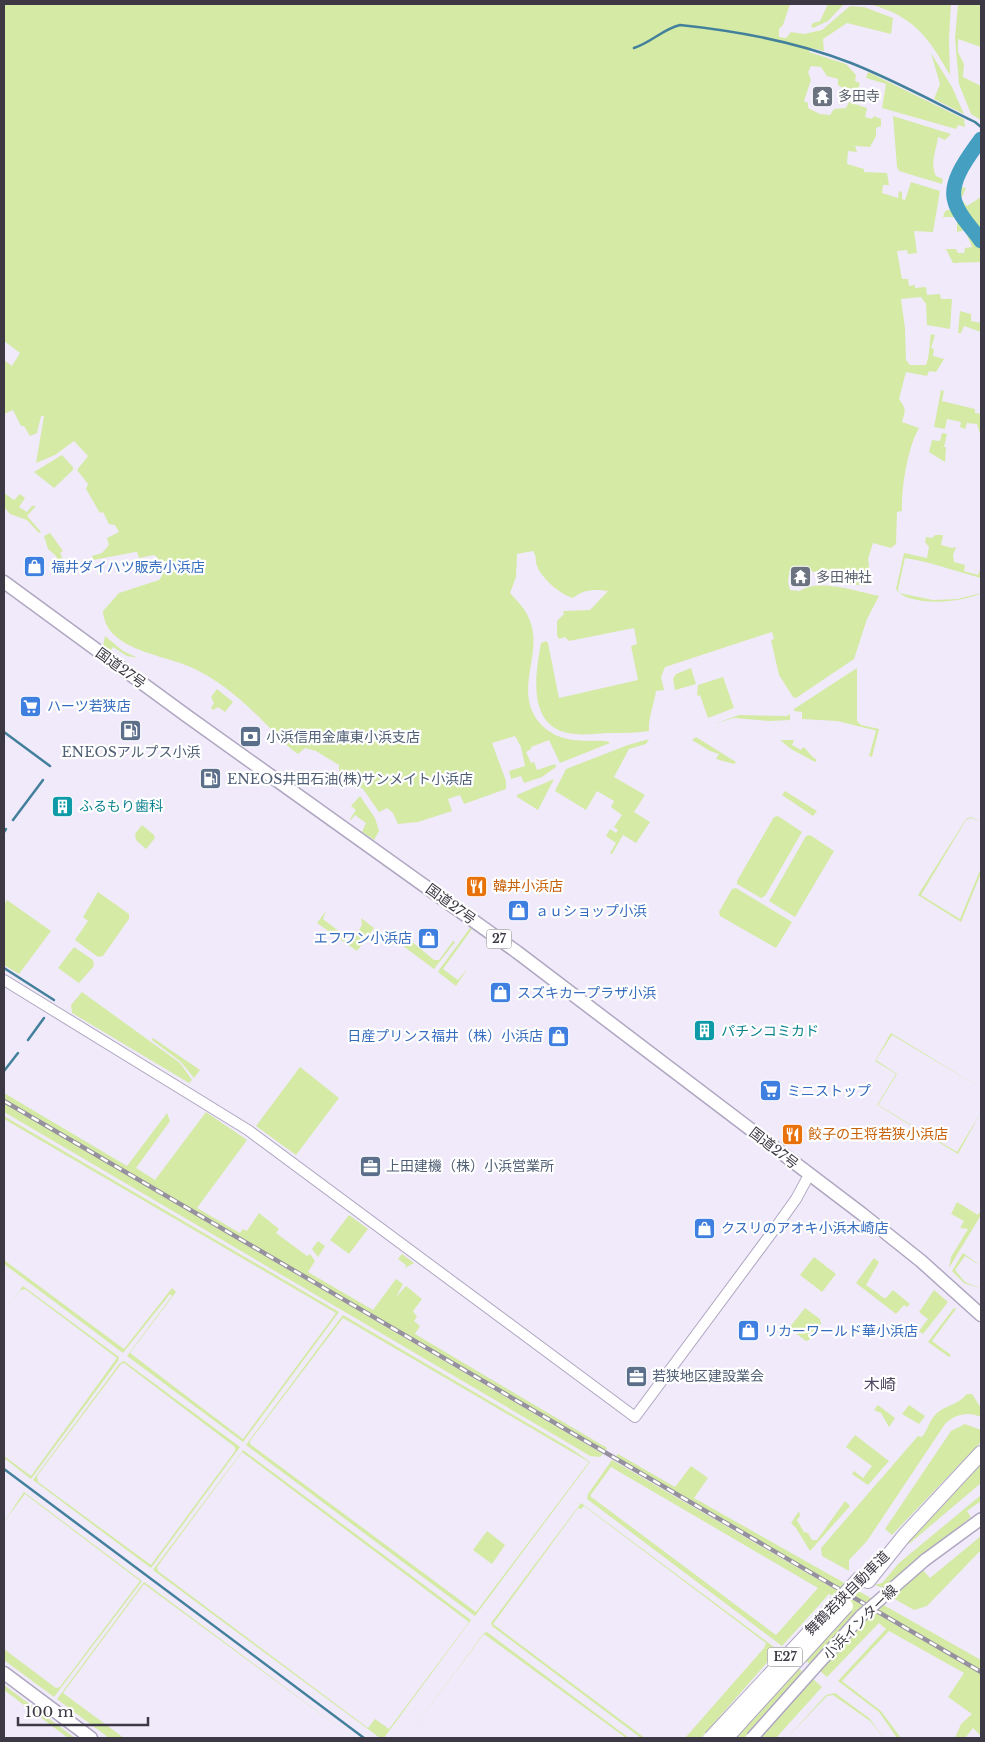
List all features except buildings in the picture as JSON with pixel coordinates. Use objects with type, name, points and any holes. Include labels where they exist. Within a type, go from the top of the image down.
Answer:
[{"type":"highway","name":"舞鶴若狭自動車道","points":[[711,1738],[864,1579],[981,1453]]},
{"type":"highway","name":"舞鶴若狭自動車道","points":[[726,1738],[864,1579]]},
{"type":"main road","name":"国道27号","points":[[4,582],[186,716],[481,925],[921,1261],[981,1314]]},
{"type":"main road","name":"小浜インター線","points":[[752,1738],[861,1616],[925,1560],[981,1519]]},
{"type":"main road","points":[[4,1673],[91,1738]]},
{"type":"street","points":[[4,980],[248,1130],[635,1417],[776,1227],[796,1199],[809,1175]]},
{"type":"green space","points":[[4,4],[790,4],[783,25],[779,29],[779,37],[786,38],[791,32],[804,34],[822,30],[850,6],[864,7],[893,18],[891,34],[847,23],[823,39],[824,51],[811,48],[809,52],[846,64],[856,75],[855,81],[860,83],[858,89],[843,88],[838,85],[838,79],[827,76],[821,67],[811,66],[808,72],[811,80],[804,101],[808,103],[808,108],[820,114],[830,115],[834,109],[846,108],[849,102],[867,108],[865,117],[872,119],[874,116],[881,119],[881,126],[876,128],[876,136],[870,147],[855,146],[857,152],[848,151],[847,164],[864,169],[864,172],[887,173],[889,185],[883,185],[882,193],[898,198],[899,191],[902,192],[902,199],[905,200],[911,182],[940,191],[933,232],[914,231],[917,253],[908,254],[907,250],[897,251],[902,279],[908,279],[909,286],[915,285],[915,288],[926,287],[927,295],[940,294],[941,299],[952,299],[950,329],[927,325],[926,304],[921,297],[901,299],[905,328],[906,360],[910,365],[926,365],[931,334],[935,335],[931,348],[934,349],[933,356],[944,359],[936,372],[929,371],[927,376],[906,372],[899,399],[905,409],[902,422],[919,428],[906,468],[902,511],[897,512],[896,544],[891,548],[873,543],[868,559],[870,575],[866,586],[826,581],[826,575],[807,570],[790,569],[788,582],[790,590],[800,591],[807,587],[827,586],[879,596],[867,619],[854,659],[796,698],[793,697],[779,675],[771,640],[774,639],[772,632],[665,667],[661,677],[664,690],[656,691],[650,716],[649,731],[585,734],[564,732],[552,726],[544,717],[539,706],[536,681],[541,643],[546,641],[548,643],[559,698],[638,680],[631,646],[637,644],[634,628],[569,641],[565,637],[559,639],[557,635],[557,621],[564,614],[563,611],[590,610],[608,591],[589,590],[573,598],[563,594],[552,586],[539,571],[533,551],[517,554],[516,577],[510,593],[522,606],[530,621],[533,633],[528,684],[528,697],[531,709],[538,721],[558,736],[580,741],[606,741],[610,743],[560,763],[549,740],[531,747],[526,752],[531,763],[534,762],[537,770],[555,764],[556,767],[542,777],[524,783],[521,776],[511,779],[509,771],[525,766],[521,747],[515,736],[492,743],[506,781],[506,789],[464,804],[460,795],[448,799],[452,811],[418,822],[398,824],[393,813],[387,808],[379,812],[363,789],[339,773],[339,765],[316,751],[305,748],[298,754],[247,706],[219,683],[188,666],[123,642],[113,634],[106,624],[103,611],[119,593],[159,580],[162,576],[157,557],[154,555],[139,558],[137,552],[135,552],[93,560],[92,556],[102,553],[109,545],[107,538],[119,532],[115,525],[109,524],[103,512],[100,513],[86,489],[88,484],[77,470],[88,456],[74,441],[55,455],[36,463],[44,416],[41,416],[37,433],[30,436],[24,426],[21,426],[13,410],[4,414],[4,360],[12,366],[20,353],[4,341]]},
{"type":"green space","points":[[828,4],[844,4],[828,21],[813,28],[811,26],[813,23],[820,21]]},
{"type":"green space","points":[[869,4],[951,4],[949,39],[950,75],[927,39],[909,22],[898,15]]},
{"type":"green space","points":[[958,4],[981,4],[981,47],[958,39],[958,52],[964,64],[963,77],[981,86],[981,120],[971,114],[959,84],[955,38]]},
{"type":"green space","points":[[931,53],[952,87],[964,114],[934,99],[940,84]]},
{"type":"green space","points":[[868,72],[964,119],[965,127],[958,125],[956,129],[882,108],[886,84],[866,78]]},
{"type":"green space","points":[[893,116],[951,134],[945,140],[938,137],[934,157],[934,171],[936,176],[943,179],[942,184],[899,171],[897,167]]},
{"type":"green space","points":[[960,187],[966,188],[961,199],[967,206],[981,197],[981,231],[962,205],[959,193]]},
{"type":"green space","points":[[952,209],[980,248],[981,262],[953,263],[946,249],[956,249],[958,253],[964,253],[965,248],[972,247],[965,230],[957,232],[957,220],[955,217],[943,217],[945,211]]},
{"type":"green space","points":[[960,311],[971,314],[971,321],[981,323],[981,332],[964,326],[961,333],[958,333]]},
{"type":"green space","points":[[941,390],[944,391],[942,401],[975,409],[975,413],[981,414],[981,437],[977,424],[967,423],[965,429],[960,427],[961,422],[947,419],[945,429],[934,427]]},
{"type":"green space","points":[[942,433],[947,434],[944,447],[946,447],[945,462],[929,452],[932,440],[940,441]]},
{"type":"green space","points":[[62,455],[73,467],[73,470],[54,488],[34,472]]},
{"type":"green space","points":[[4,493],[14,500],[20,494],[25,498],[19,507],[27,512],[32,506],[36,506],[27,516],[41,532],[39,533],[27,520],[10,514],[4,507]]},
{"type":"green space","points":[[50,533],[63,551],[60,553],[62,557],[60,564],[56,556],[48,549],[44,536]]},
{"type":"green space","points":[[935,535],[943,535],[941,545],[952,548],[956,547],[953,555],[954,562],[965,565],[964,571],[978,575],[981,568],[981,578],[934,564],[905,558],[898,589],[899,593],[896,589],[904,553],[927,558],[929,547],[925,542],[926,537],[932,538]]},
{"type":"green space","points":[[899,593],[933,600],[958,599],[981,593],[963,599],[940,602],[916,600]]},
{"type":"green space","points":[[105,636],[123,651],[138,658],[127,656],[113,647],[110,651],[103,646]]},
{"type":"green space","points":[[691,668],[696,684],[675,690],[673,679],[676,674]]},
{"type":"green space","points":[[857,668],[857,721],[861,725],[879,729],[872,757],[869,756],[876,731],[837,721],[802,719],[802,712],[794,711],[794,709]]},
{"type":"green space","points":[[723,677],[734,708],[708,718],[700,695],[697,696],[698,685]]},
{"type":"green space","points":[[217,689],[233,702],[225,712],[218,707],[213,710],[211,708],[214,703],[211,697]]},
{"type":"green space","points":[[790,714],[790,720],[769,721],[734,718],[714,724],[739,715],[787,716]]},
{"type":"green space","points":[[696,737],[736,762],[734,764],[716,759],[719,754],[692,740]]},
{"type":"green space","points":[[649,739],[646,744],[629,749],[614,777],[645,795],[634,812],[650,822],[636,843],[623,835],[612,854],[610,853],[616,843],[606,836],[610,829],[616,833],[618,830],[614,827],[622,815],[611,807],[614,801],[597,791],[586,810],[555,791],[566,769]]},
{"type":"green space","points":[[780,740],[794,740],[792,745],[801,750],[803,747],[817,760],[815,762],[791,749]]},
{"type":"green space","points":[[554,779],[538,810],[517,797],[517,795]]},
{"type":"green space","points":[[785,791],[817,811],[813,816],[782,795]]},
{"type":"green space","points":[[360,796],[375,818],[379,831],[374,840],[362,832],[366,823],[355,815],[350,819],[356,810],[351,806]]},
{"type":"green space","points":[[778,816],[802,832],[765,896],[761,898],[737,884],[737,881],[774,817]]},
{"type":"green space","points":[[971,817],[981,822],[971,818],[966,820],[921,895],[960,919],[981,868],[981,873],[961,922],[918,895],[966,819]]},
{"type":"green space","points":[[142,825],[155,838],[146,849],[136,840],[135,834]]},
{"type":"green space","points":[[810,835],[834,851],[795,917],[769,901],[806,836]]},
{"type":"green space","points":[[736,888],[792,922],[776,948],[720,916],[719,912],[732,889]]},
{"type":"green space","points":[[98,892],[129,914],[129,919],[103,956],[98,957],[75,940],[88,921],[83,917]]},
{"type":"green space","points":[[7,900],[51,931],[19,974],[4,965],[4,905]]},
{"type":"green space","points":[[326,911],[323,919],[345,936],[345,939],[351,944],[362,925],[361,918],[374,928],[357,951],[317,923]]},
{"type":"green space","points":[[470,928],[472,929],[443,969],[458,980],[468,968],[456,986],[438,972]]},
{"type":"green space","points":[[405,936],[434,960],[439,960],[453,941],[455,942],[434,969],[399,943]]},
{"type":"green space","points":[[74,947],[93,960],[94,966],[79,983],[58,968]]},
{"type":"green space","points":[[82,992],[180,1063],[192,1080],[189,1083],[72,1013],[71,1005]]},
{"type":"green space","points":[[891,1033],[981,1088],[892,1035],[876,1060],[897,1074],[878,1105],[957,1152],[981,1112],[958,1154],[877,1105],[896,1074],[875,1061]]},
{"type":"green space","points":[[153,1038],[200,1070],[194,1078],[181,1062],[152,1040]]},
{"type":"green space","points":[[300,1067],[339,1098],[296,1155],[256,1126]]},
{"type":"green space","points":[[4,1093],[127,1166],[167,1113],[170,1121],[136,1168],[155,1180],[206,1112],[247,1140],[197,1208],[240,1233],[243,1229],[247,1231],[259,1213],[279,1229],[276,1233],[307,1256],[310,1254],[315,1261],[308,1272],[373,1310],[396,1279],[403,1284],[396,1297],[406,1286],[422,1299],[413,1311],[417,1317],[414,1321],[420,1326],[415,1334],[607,1448],[605,1451],[4,1099]]},
{"type":"green space","points":[[4,1103],[603,1454],[600,1457],[590,1456],[4,1112]]},
{"type":"green space","points":[[4,1116],[339,1312],[243,1442],[127,1356],[172,1296],[170,1294],[123,1353],[4,1264],[4,1260],[124,1349],[172,1288],[176,1292],[130,1353],[243,1439],[336,1313],[4,1119]]},
{"type":"green space","points":[[957,1202],[978,1215],[981,1210],[981,1215],[949,1268],[951,1257],[968,1229],[960,1228],[964,1221],[951,1214]]},
{"type":"green space","points":[[349,1215],[368,1229],[349,1254],[330,1240]]},
{"type":"green space","points":[[318,1241],[325,1246],[318,1257],[312,1249]]},
{"type":"green space","points":[[963,1253],[981,1266],[965,1256],[955,1270],[965,1282],[981,1289],[964,1283],[952,1271]]},
{"type":"green space","points":[[402,1254],[414,1263],[405,1268],[406,1265],[398,1259]]},
{"type":"green space","points":[[814,1257],[836,1274],[822,1292],[800,1275]]},
{"type":"green space","points":[[874,1258],[879,1262],[866,1285],[884,1298],[893,1290],[910,1304],[907,1307],[904,1305],[896,1314],[856,1283]]},
{"type":"green space","points":[[23,1286],[119,1357],[118,1361],[31,1479],[4,1458],[4,1456],[31,1476],[117,1358],[25,1289],[19,1291]]},
{"type":"green space","points":[[934,1290],[948,1302],[923,1334],[919,1331],[928,1319],[919,1312]]},
{"type":"green space","points":[[805,1308],[820,1319],[821,1324],[809,1340],[806,1341],[789,1328]]},
{"type":"green space","points":[[954,1308],[956,1309],[932,1341],[951,1355],[949,1357],[928,1342]]},
{"type":"green space","points":[[343,1315],[573,1450],[590,1462],[475,1616],[246,1445]],"holes":[[[343,1318],[589,1462],[476,1612],[250,1444],[250,1441]]]},
{"type":"green space","points":[[124,1361],[240,1447],[151,1568],[33,1480],[120,1363]],"holes":[[[124,1363],[235,1447],[235,1451],[151,1565],[38,1482],[37,1476],[121,1364]]]},
{"type":"green space","points":[[967,1394],[972,1394],[981,1408],[981,1417],[967,1414],[953,1418],[945,1424],[867,1541],[849,1560],[849,1571],[822,1556],[821,1548],[918,1436],[922,1437],[934,1416],[940,1410],[959,1401]]},
{"type":"green space","points":[[878,1405],[895,1418],[889,1427],[881,1413],[874,1410]]},
{"type":"green space","points":[[909,1405],[925,1416],[919,1424],[902,1414]]},
{"type":"green space","points":[[965,1424],[981,1430],[981,1442],[892,1535],[885,1529],[951,1431]]},
{"type":"green space","points":[[855,1435],[889,1461],[868,1485],[852,1474],[854,1471],[863,1478],[872,1466],[846,1447]]},
{"type":"green space","points":[[243,1450],[471,1620],[384,1738],[380,1738],[153,1570]],"holes":[[[242,1452],[469,1622],[389,1729],[375,1719],[368,1728],[158,1571],[157,1567]]]},
{"type":"green space","points":[[618,1454],[675,1487],[691,1466],[708,1478],[694,1498],[981,1660],[981,1670],[615,1457]]},
{"type":"green space","points":[[612,1460],[981,1674],[981,1736],[973,1728],[965,1738],[955,1738],[961,1724],[972,1714],[948,1697],[964,1673],[889,1631],[842,1681],[881,1711],[901,1738],[897,1738],[879,1712],[838,1681],[886,1629],[879,1623],[827,1677],[819,1670],[869,1617],[858,1611],[810,1664],[802,1658],[849,1606],[829,1594],[782,1646],[587,1499],[588,1494]],"holes":[[[611,1467],[818,1588],[776,1635],[590,1496]]]},
{"type":"green space","points":[[981,1464],[981,1483],[909,1544],[908,1543]]},
{"type":"green space","points":[[24,1492],[142,1581],[54,1697],[4,1660],[4,1649],[56,1688],[60,1687],[140,1581],[25,1494],[4,1522]]},
{"type":"green space","points":[[981,1495],[981,1501],[967,1511],[971,1517],[884,1588],[874,1585],[882,1583],[899,1563]]},
{"type":"green space","points":[[845,1501],[850,1506],[810,1551],[791,1523],[799,1511],[800,1516],[797,1520],[804,1532],[808,1533],[812,1540],[817,1540]]},
{"type":"green space","points":[[581,1503],[778,1650],[701,1738],[685,1738],[764,1648],[766,1643],[584,1506],[581,1509],[578,1508],[493,1624],[645,1738],[641,1738],[492,1626],[491,1623]]},
{"type":"green space","points":[[487,1531],[505,1545],[492,1564],[473,1550]]},
{"type":"green space","points":[[981,1536],[981,1550],[927,1606],[914,1610],[893,1598],[922,1569],[930,1578]]},
{"type":"green space","points":[[144,1582],[353,1738],[144,1584],[63,1693],[124,1738],[109,1738],[57,1699]]},
{"type":"green space","points":[[487,1632],[629,1738],[626,1738],[484,1634],[406,1738],[484,1633]]},
{"type":"green space","points":[[795,1666],[803,1672],[744,1738],[731,1738]]},
{"type":"green space","points":[[812,1678],[822,1687],[776,1738],[759,1738]]},
{"type":"green space","points":[[4,1685],[75,1738],[68,1738],[4,1690]]},
{"type":"green space","points":[[835,1693],[869,1718],[884,1738],[870,1721],[833,1695],[827,1696],[787,1738],[826,1695]]},
{"type":"waterway","points":[[634,48],[668,29],[680,25],[767,38],[810,49],[851,63],[898,84],[975,122],[981,127]]},
{"type":"waterway","points":[[981,139],[957,177],[954,194],[955,202],[960,212],[981,241]]},
{"type":"waterway","points":[[4,732],[50,766]]},
{"type":"waterway","points":[[13,820],[43,780]]},
{"type":"waterway","points":[[4,968],[54,1000]]},
{"type":"waterway","points":[[28,1040],[44,1018]]},
{"type":"waterway","points":[[4,1071],[18,1053]]},
{"type":"waterway","points":[[4,1469],[364,1738]]},
{"type":"railway","points":[[4,1101],[981,1672]]},
{"type":"place","name":"多田寺","points":[[822,96]]},
{"type":"place","name":"福井ダイハツ販売小浜店","points":[[35,567]]},
{"type":"place","name":"多田神社","points":[[800,577]]},
{"type":"place","name":"ハーツ若狭店","points":[[31,706]]},
{"type":"place","name":"ENEOSアルプス小浜","points":[[131,730]]},
{"type":"place","name":"小浜信用金庫東小浜支店","points":[[250,737]]},
{"type":"place","name":"ENEOS井田石油(株)サンメイト小浜店","points":[[211,779]]},
{"type":"place","name":"ふるもり歯科","points":[[63,806]]},
{"type":"place","name":"韓丼小浜店","points":[[477,886]]},
{"type":"place","name":"ａｕショップ小浜","points":[[519,911]]},
{"type":"place","name":"エフワン小浜店","points":[[428,938]]},
{"type":"place","name":"スズキカープラザ小浜","points":[[501,993]]},
{"type":"place","name":"パチンコミカド","points":[[705,1031]]},
{"type":"place","name":"日産プリンス福井（株）小浜店","points":[[559,1036]]},
{"type":"place","name":"ミニストップ","points":[[771,1091]]},
{"type":"place","name":"餃子の王将若狭小浜店","points":[[792,1134]]},
{"type":"place","name":"上田建機（株）小浜営業所","points":[[370,1166]]},
{"type":"place","name":"クスリのアオキ小浜木崎店","points":[[705,1228]]},
{"type":"place","name":"リカーワールド華小浜店","points":[[748,1331]]},
{"type":"place","name":"若狭地区建設業会","points":[[636,1376]]},
{"type":"district","name":"木崎","points":[[880,1384]]}]
